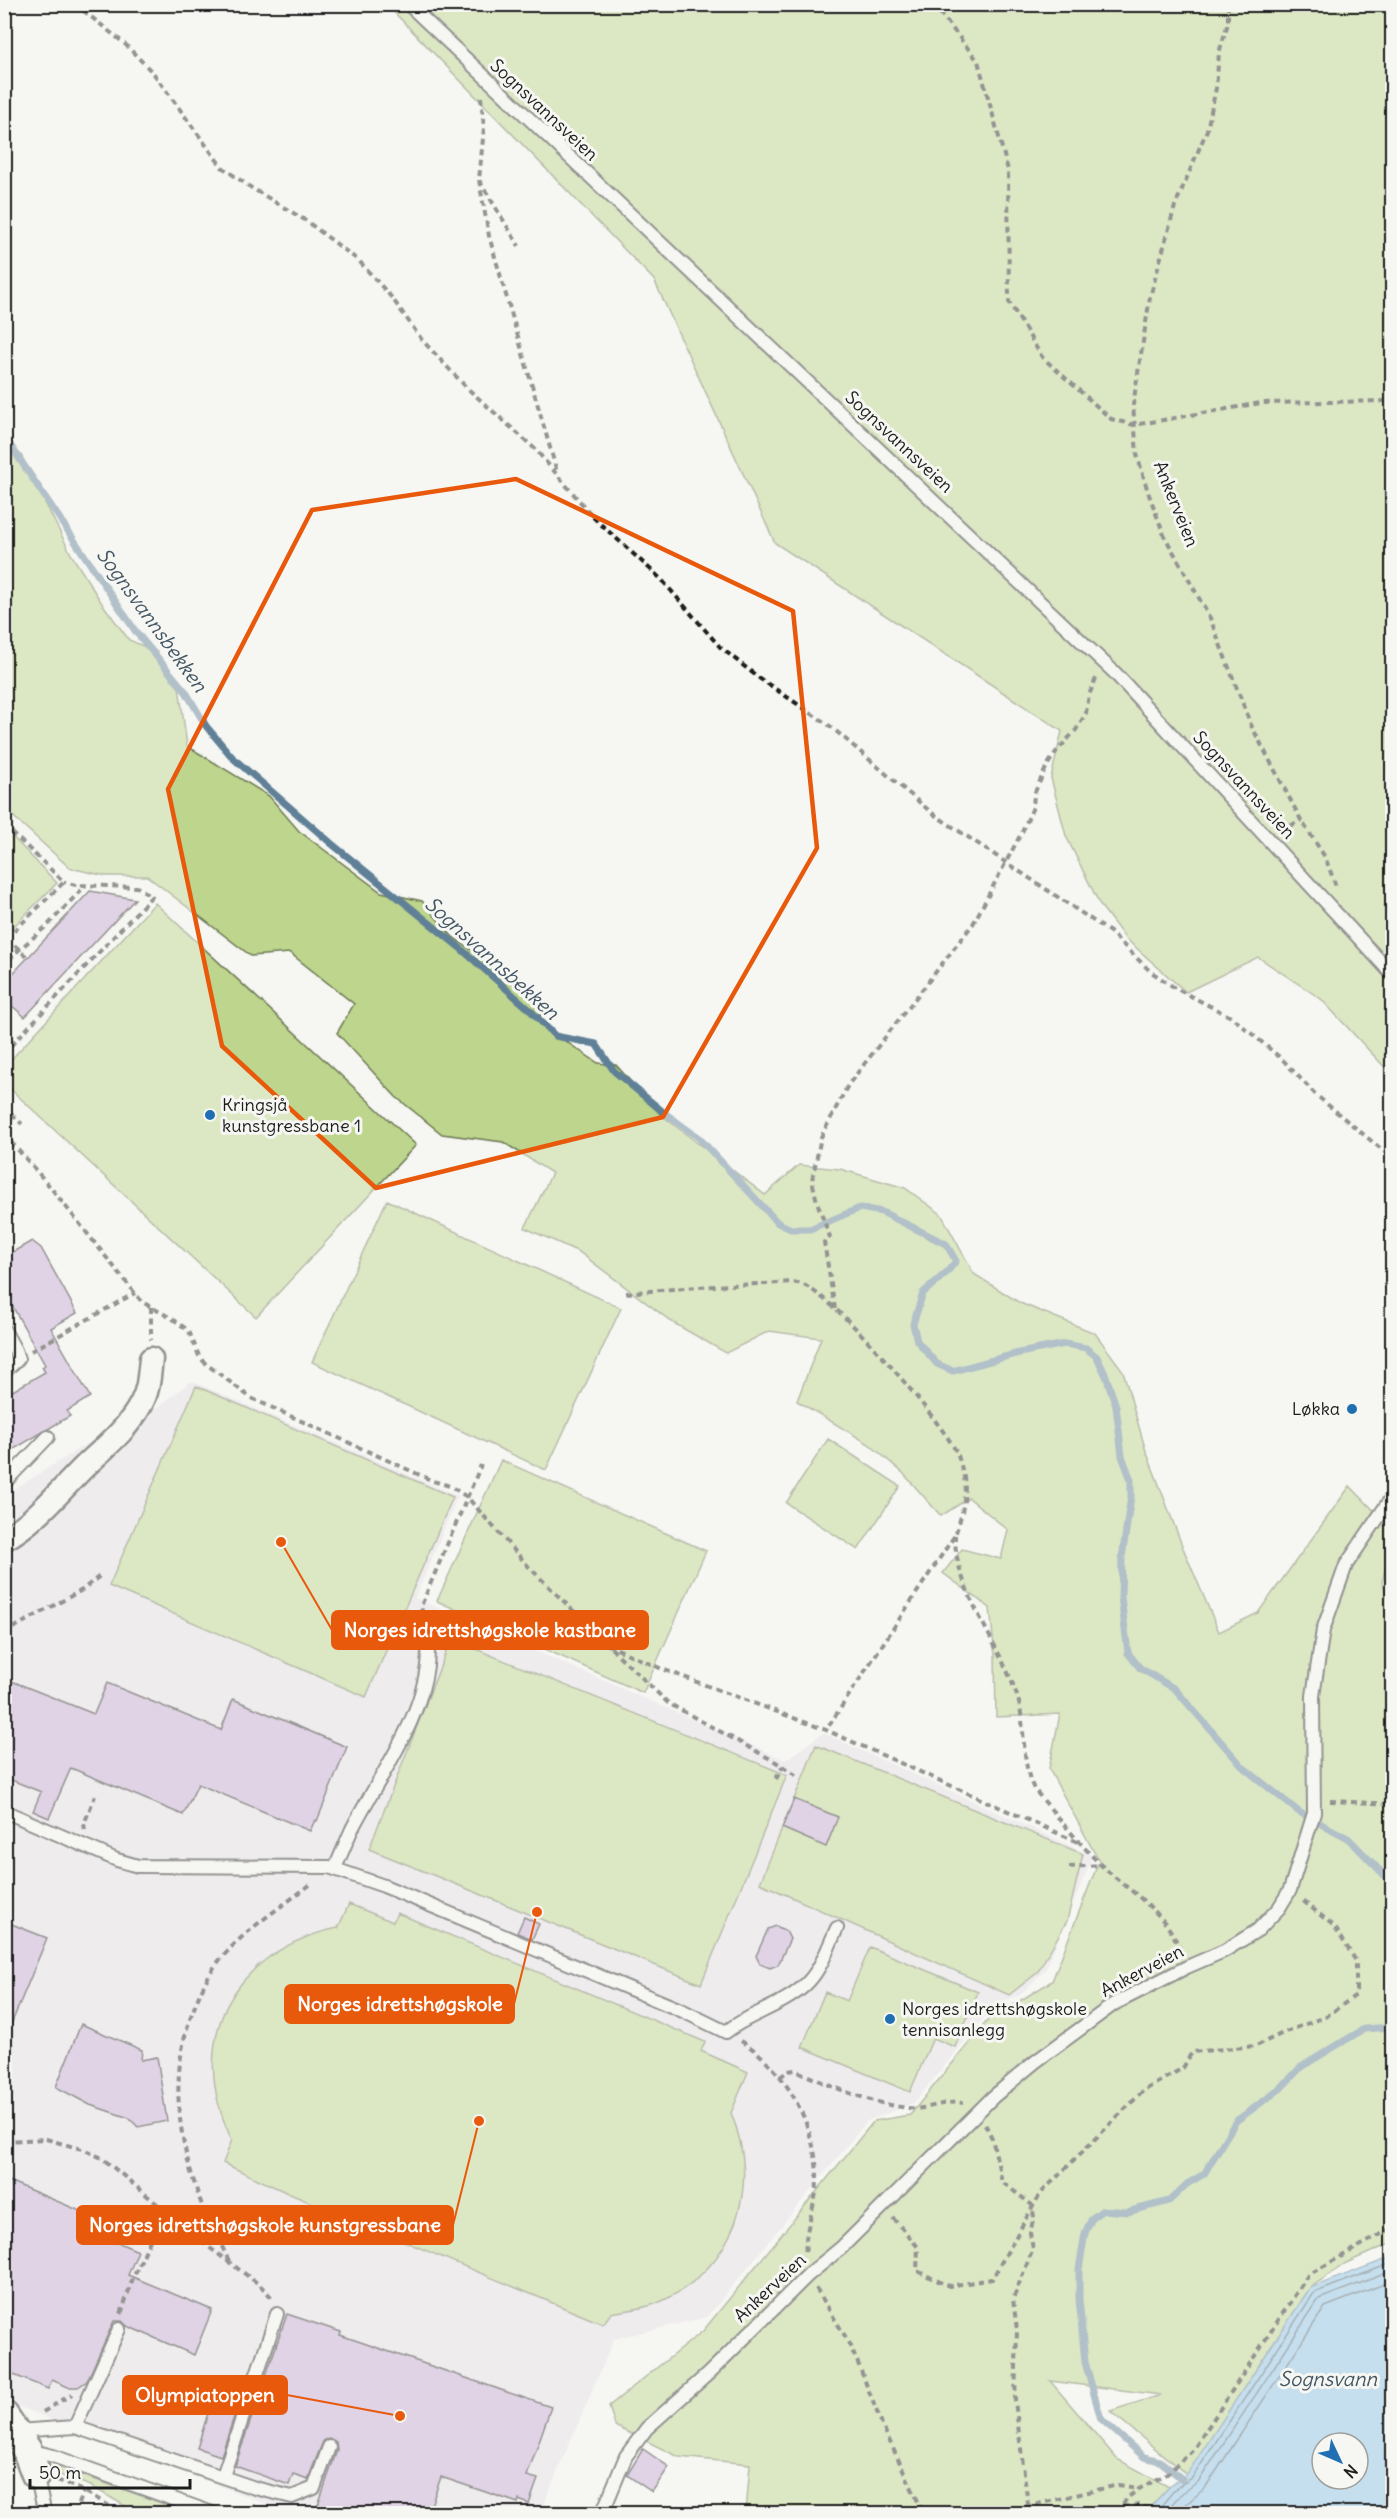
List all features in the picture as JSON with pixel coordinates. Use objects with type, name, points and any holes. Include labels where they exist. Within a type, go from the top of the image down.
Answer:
[{"type":"street","points":[[4,1539],[21,1528],[45,1506],[126,1425],[141,1404],[148,1386],[151,1359]]},
{"type":"lane","name":"Sognsvannsveien","points":[[408,4],[1104,662],[1347,924]]},
{"type":"lane","points":[[1347,924],[1392,974]]},
{"type":"lane","points":[[4,1330],[18,1359],[4,1372]]},
{"type":"lane","points":[[4,1483],[48,1437]]},
{"type":"lane","name":"Ankerveien","points":[[602,2514],[626,2456],[646,2428],[709,2373],[808,2275],[841,2248],[978,2113],[1035,2062],[1114,2004],[1224,1951],[1258,1930],[1279,1908],[1290,1890],[1312,1818],[1315,1799],[1312,1696],[1323,1630],[1346,1565],[1392,1497]]},
{"type":"lane","points":[[332,1868],[399,1746],[428,1670],[428,1651]]},
{"type":"lane","points":[[4,1811],[117,1860],[138,1866],[332,1868],[384,1886],[682,2011],[726,2032],[737,2023],[789,1997],[808,1983],[837,1928]]},
{"type":"lane","points":[[223,2476],[277,2314]]},
{"type":"lane","points":[[27,2450],[75,2427],[119,2330]]},
{"type":"lane","points":[[75,2427],[255,2488],[292,2497],[314,2488],[329,2447]]},
{"type":"lane","points":[[27,2450],[45,2514]]},
{"type":"lane","points":[[27,2450],[52,2456],[215,2514]]},
{"type":"path","points":[[75,4],[125,44],[153,74],[222,167],[305,220],[359,261],[392,298],[422,340],[466,387],[535,449],[595,519],[662,579],[720,647],[759,678],[830,726],[933,813],[1005,859],[1110,932],[1150,971],[1175,988],[1233,1018],[1283,1060],[1316,1095],[1392,1158]]},
{"type":"path","points":[[933,4],[978,61],[1008,170],[1009,302],[1042,357],[1111,419],[1134,425],[1261,403],[1392,401]]},
{"type":"path","name":"Ankerveien","points":[[1228,4],[1228,23],[1219,53],[1216,88],[1207,130],[1175,206],[1149,297],[1133,405],[1137,454],[1164,534],[1210,618],[1251,725],[1301,820],[1325,857],[1347,924]]},
{"type":"path","points":[[478,72],[484,115],[479,180],[489,236],[558,476]]},
{"type":"path","points":[[479,180],[519,246]]},
{"type":"path","points":[[835,1309],[824,1242],[830,1237],[817,1202],[812,1180],[821,1137],[848,1085],[973,924],[1033,807],[1034,794],[1047,766],[1076,730],[1086,713],[1089,694],[1104,662]]},
{"type":"path","points":[[1268,837],[1301,820]]},
{"type":"path","points":[[4,825],[64,882],[137,887],[152,896],[4,1053]]},
{"type":"path","points":[[27,957],[6,940],[64,882]]},
{"type":"path","points":[[4,969],[19,950],[42,931],[86,885]]},
{"type":"path","points":[[4,1107],[22,1124]]},
{"type":"path","points":[[4,1134],[47,1183],[142,1302],[173,1319],[189,1331],[199,1356],[206,1363],[251,1398],[433,1481],[450,1486],[467,1497],[529,1567],[668,1703],[783,1766],[797,1776]]},
{"type":"path","points":[[626,1293],[713,1286],[799,1283],[823,1297],[835,1309],[919,1400],[956,1452],[964,1475],[964,1486],[961,1517],[955,1535],[826,1730]]},
{"type":"path","points":[[18,1359],[135,1293]]},
{"type":"path","points":[[151,1307],[151,1359]]},
{"type":"path","points":[[428,1651],[421,1606],[482,1465]]},
{"type":"path","points":[[955,1535],[958,1566],[1017,1696],[1024,1727],[1027,1776],[1034,1789],[1082,1844],[1102,1865],[1145,1901],[1166,1924],[1179,1946],[1187,1967]]},
{"type":"path","points":[[4,1633],[82,1590],[101,1575]]},
{"type":"path","points":[[608,1645],[662,1669],[826,1730],[1082,1844]]},
{"type":"path","points":[[776,1779],[783,1766]]},
{"type":"path","points":[[90,1848],[84,1824],[95,1797]]},
{"type":"path","points":[[1315,1799],[1392,1804]]},
{"type":"path","points":[[1069,1867],[1102,1865]]},
{"type":"path","points":[[229,2261],[203,2209],[184,2142],[177,2103],[183,2038],[201,1989],[221,1958],[239,1940],[332,1868]]},
{"type":"path","points":[[883,2206],[918,2247],[917,2271],[949,2286],[992,2279],[1040,2194],[1143,2091],[1183,2068],[1192,2052],[1256,2046],[1327,2016],[1356,1995],[1356,1961],[1340,1935],[1334,1926],[1290,1890]]},
{"type":"path","points":[[752,2048],[792,2094],[814,2157],[817,2184],[805,2251],[808,2275],[845,2336],[882,2425],[924,2514]]},
{"type":"path","points":[[780,2078],[788,2071],[795,2070],[858,2096],[911,2109],[950,2102],[966,2104],[978,2113],[992,2138],[1002,2182],[1032,2205],[1034,2217],[1030,2233],[1033,2249],[1013,2299],[1017,2330],[1015,2401],[1028,2505]]},
{"type":"path","points":[[4,2141],[46,2139],[85,2150],[118,2170],[271,2296],[277,2306],[277,2314]]},
{"type":"path","points":[[121,2314],[133,2278],[164,2209]]},
{"type":"path","points":[[1118,2514],[1127,2498],[1167,2474],[1192,2450],[1308,2275],[1392,2228]]},
{"type":"path","points":[[39,2415],[95,2381]]},
{"type":"path","points":[[27,2450],[84,2491],[123,2514]]},
{"type":"path","points":[[995,2514],[1118,2485],[1139,2489]]},
{"type":"path","points":[[75,2514],[84,2491]]},
{"type":"path","points":[[1122,2507],[1139,2505],[1150,2510]]},
{"type":"highlighted area","points":[[516,479],[793,611],[817,848],[663,1117],[376,1188],[222,1046],[168,789],[312,510]]},
{"type":"shaded area","points":[[191,1381],[458,1496],[415,1598],[785,1760],[823,1733],[1093,1856],[1046,1969],[1020,1995],[995,2004],[914,2103],[867,2121],[707,2317],[614,2339],[538,2513],[289,2513],[5,2401],[5,1495],[101,1435],[160,1406]]},
{"type":"green space","points":[[387,5],[1392,5],[1392,1075],[1321,999],[1258,957],[1186,992],[1125,938],[1100,905],[1066,836],[1051,778],[1062,731],[775,543],[654,280]]},
{"type":"green space","points":[[5,440],[21,455],[71,554],[101,602],[129,640],[157,652],[179,686],[187,746],[269,796],[299,831],[381,892],[422,901],[452,936],[542,1002],[540,1024],[598,1063],[616,1065],[660,1114],[765,1195],[799,1165],[840,1169],[905,1188],[941,1214],[974,1274],[1020,1303],[1095,1333],[1123,1371],[1145,1448],[1183,1548],[1219,1632],[1258,1613],[1350,1486],[1392,1529],[1392,1544],[1382,1582],[1392,1609],[1392,2243],[1346,2263],[1310,2288],[1187,2475],[1110,2411],[1161,2395],[1050,2381],[1117,2459],[1169,2487],[1147,2513],[746,2513],[750,2464],[679,2457],[615,2426],[609,2406],[703,2331],[874,2121],[910,2115],[992,2015],[1010,2007],[1052,1981],[1099,1861],[1049,1769],[1060,1714],[996,1717],[995,1656],[990,1608],[943,1573],[962,1549],[1001,1559],[1008,1530],[969,1498],[941,1516],[903,1473],[869,1444],[797,1401],[821,1338],[769,1331],[726,1353],[672,1322],[579,1252],[525,1228],[552,1173],[503,1142],[442,1134],[396,1097],[337,1033],[354,1004],[290,953],[251,956],[147,876],[106,876],[70,868],[5,809]]},
{"type":"green space","points":[[5,829],[57,883],[5,935]]},
{"type":"green space","name":"Kringsjå kunstgressbane 1","points":[[155,903],[416,1145],[256,1317],[5,1084],[5,1066]]},
{"type":"green space","points":[[387,1200],[621,1308],[546,1470],[312,1362]]},
{"type":"green space","points":[[196,1386],[453,1497],[366,1697],[109,1586]]},
{"type":"green space","points":[[828,1439],[900,1486],[858,1550],[786,1503]]},
{"type":"green space","points":[[501,1460],[706,1551],[643,1693],[437,1601]]},
{"type":"green space","points":[[451,1639],[787,1775],[701,1984],[369,1849]]},
{"type":"green space","points":[[816,1745],[1083,1854],[1067,1921],[1037,1973],[1009,1995],[760,1883]]},
{"type":"green space","points":[[349,1904],[393,1922],[397,1913],[705,2042],[701,2051],[748,2072],[731,2113],[740,2141],[744,2169],[742,2196],[735,2222],[724,2247],[707,2269],[686,2287],[660,2302],[642,2308],[611,2313],[603,2324],[290,2194],[223,2163],[232,2140],[218,2103],[213,2068],[216,2035],[227,2005],[245,1979],[270,1956],[301,1939],[338,1928]]},
{"type":"green space","name":"Norges idrettshøgskole tennisanlegg","points":[[870,1947],[978,1992],[955,2047],[933,2038],[910,2092],[802,2047],[825,1992],[847,2001]]},
{"type":"green space","points":[[59,2467],[190,2513],[137,2513],[91,2486],[57,2474],[55,2468]]},
{"type":"water","name":"Sognsvann","points":[[1392,2257],[1392,2513],[1147,2513],[1174,2482],[1187,2474],[1310,2288]]},
{"type":"building","points":[[90,891],[135,899],[25,1017],[4,999],[4,983]]},
{"type":"building","points":[[32,1241],[41,1248],[77,1313],[51,1328],[90,1397],[67,1411],[70,1416],[4,1455],[4,1396],[45,1372],[42,1367],[45,1365],[10,1302],[4,1304],[4,1257]]},
{"type":"building","points":[[4,1678],[94,1714],[107,1683],[221,1730],[233,1699],[347,1747],[317,1821],[315,1820],[310,1831],[198,1784],[183,1815],[71,1768],[49,1818],[33,1811],[41,1792],[4,1777]]},
{"type":"building","points":[[794,1799],[838,1817],[826,1847],[782,1828]]},
{"type":"building","points":[[524,1917],[539,1924],[532,1939],[517,1933]]},
{"type":"building","points":[[4,1921],[47,1938],[5,2039],[4,2039]]},
{"type":"building","points":[[776,1926],[786,1931],[790,1939],[778,1965],[770,1968],[760,1964],[756,1956],[768,1929]]},
{"type":"building","points":[[81,2024],[142,2050],[141,2060],[157,2057],[167,2121],[138,2127],[129,2118],[90,2105],[56,2087]]},
{"type":"building","points":[[4,2179],[116,2226],[112,2240],[138,2251],[128,2275],[212,2310],[194,2355],[127,2326],[122,2321],[114,2321],[87,2381],[78,2387],[68,2387],[52,2380],[48,2389],[4,2371]]},
{"type":"building","points":[[287,2314],[341,2332],[340,2335],[551,2407],[527,2476],[538,2479],[529,2504],[519,2500],[518,2503],[441,2477],[428,2514],[315,2514],[337,2450],[336,2442],[331,2439],[324,2440],[308,2479],[293,2474],[289,2485],[235,2466]]},
{"type":"building","points":[[216,2388],[241,2396],[221,2456],[197,2448]]},
{"type":"building","points":[[643,2449],[669,2467],[652,2492],[627,2475]]},
{"type":"waterway","name":"Sognsvannsbekken","points":[[4,436],[136,632],[186,692],[206,726],[233,758],[332,844],[459,947],[529,1009],[555,1036],[596,1044],[614,1071],[699,1138],[778,1223],[791,1229],[810,1229],[860,1208],[882,1212],[946,1244],[956,1261],[923,1293],[913,1324],[917,1341],[937,1364],[953,1371],[1019,1353],[1065,1344],[1086,1348],[1097,1357],[1116,1406],[1122,1456],[1131,1480],[1131,1496],[1122,1558],[1121,1597],[1128,1653],[1140,1668],[1175,1689],[1243,1767],[1299,1812],[1348,1838],[1392,1883]]},
{"type":"waterway","name":"Sognsvannsbekken","points":[[1182,2479],[1160,2461],[1144,2457],[1101,2419],[1085,2362],[1079,2299],[1079,2269],[1085,2233],[1092,2218],[1103,2210],[1127,2212],[1169,2201],[1187,2184],[1204,2174],[1236,2121],[1280,2089],[1301,2067],[1364,2029],[1392,2027]]},
{"type":"place","name":"Kringsjå kunstgressbane 1","points":[[210,1115]]},
{"type":"place","name":"Løkka","points":[[1352,1409]]},
{"type":"place","name":"Norges idrettshøgskole kastbane","points":[[281,1542]]},
{"type":"place","name":"Norges idrettshøgskole","points":[[537,1912]]},
{"type":"place","name":"Norges idrettshøgskole tennisanlegg","points":[[890,2019]]},
{"type":"place","name":"Norges idrettshøgskole kunstgressbane","points":[[479,2121]]},
{"type":"place","name":"Olympiatoppen","points":[[400,2416]]}]
